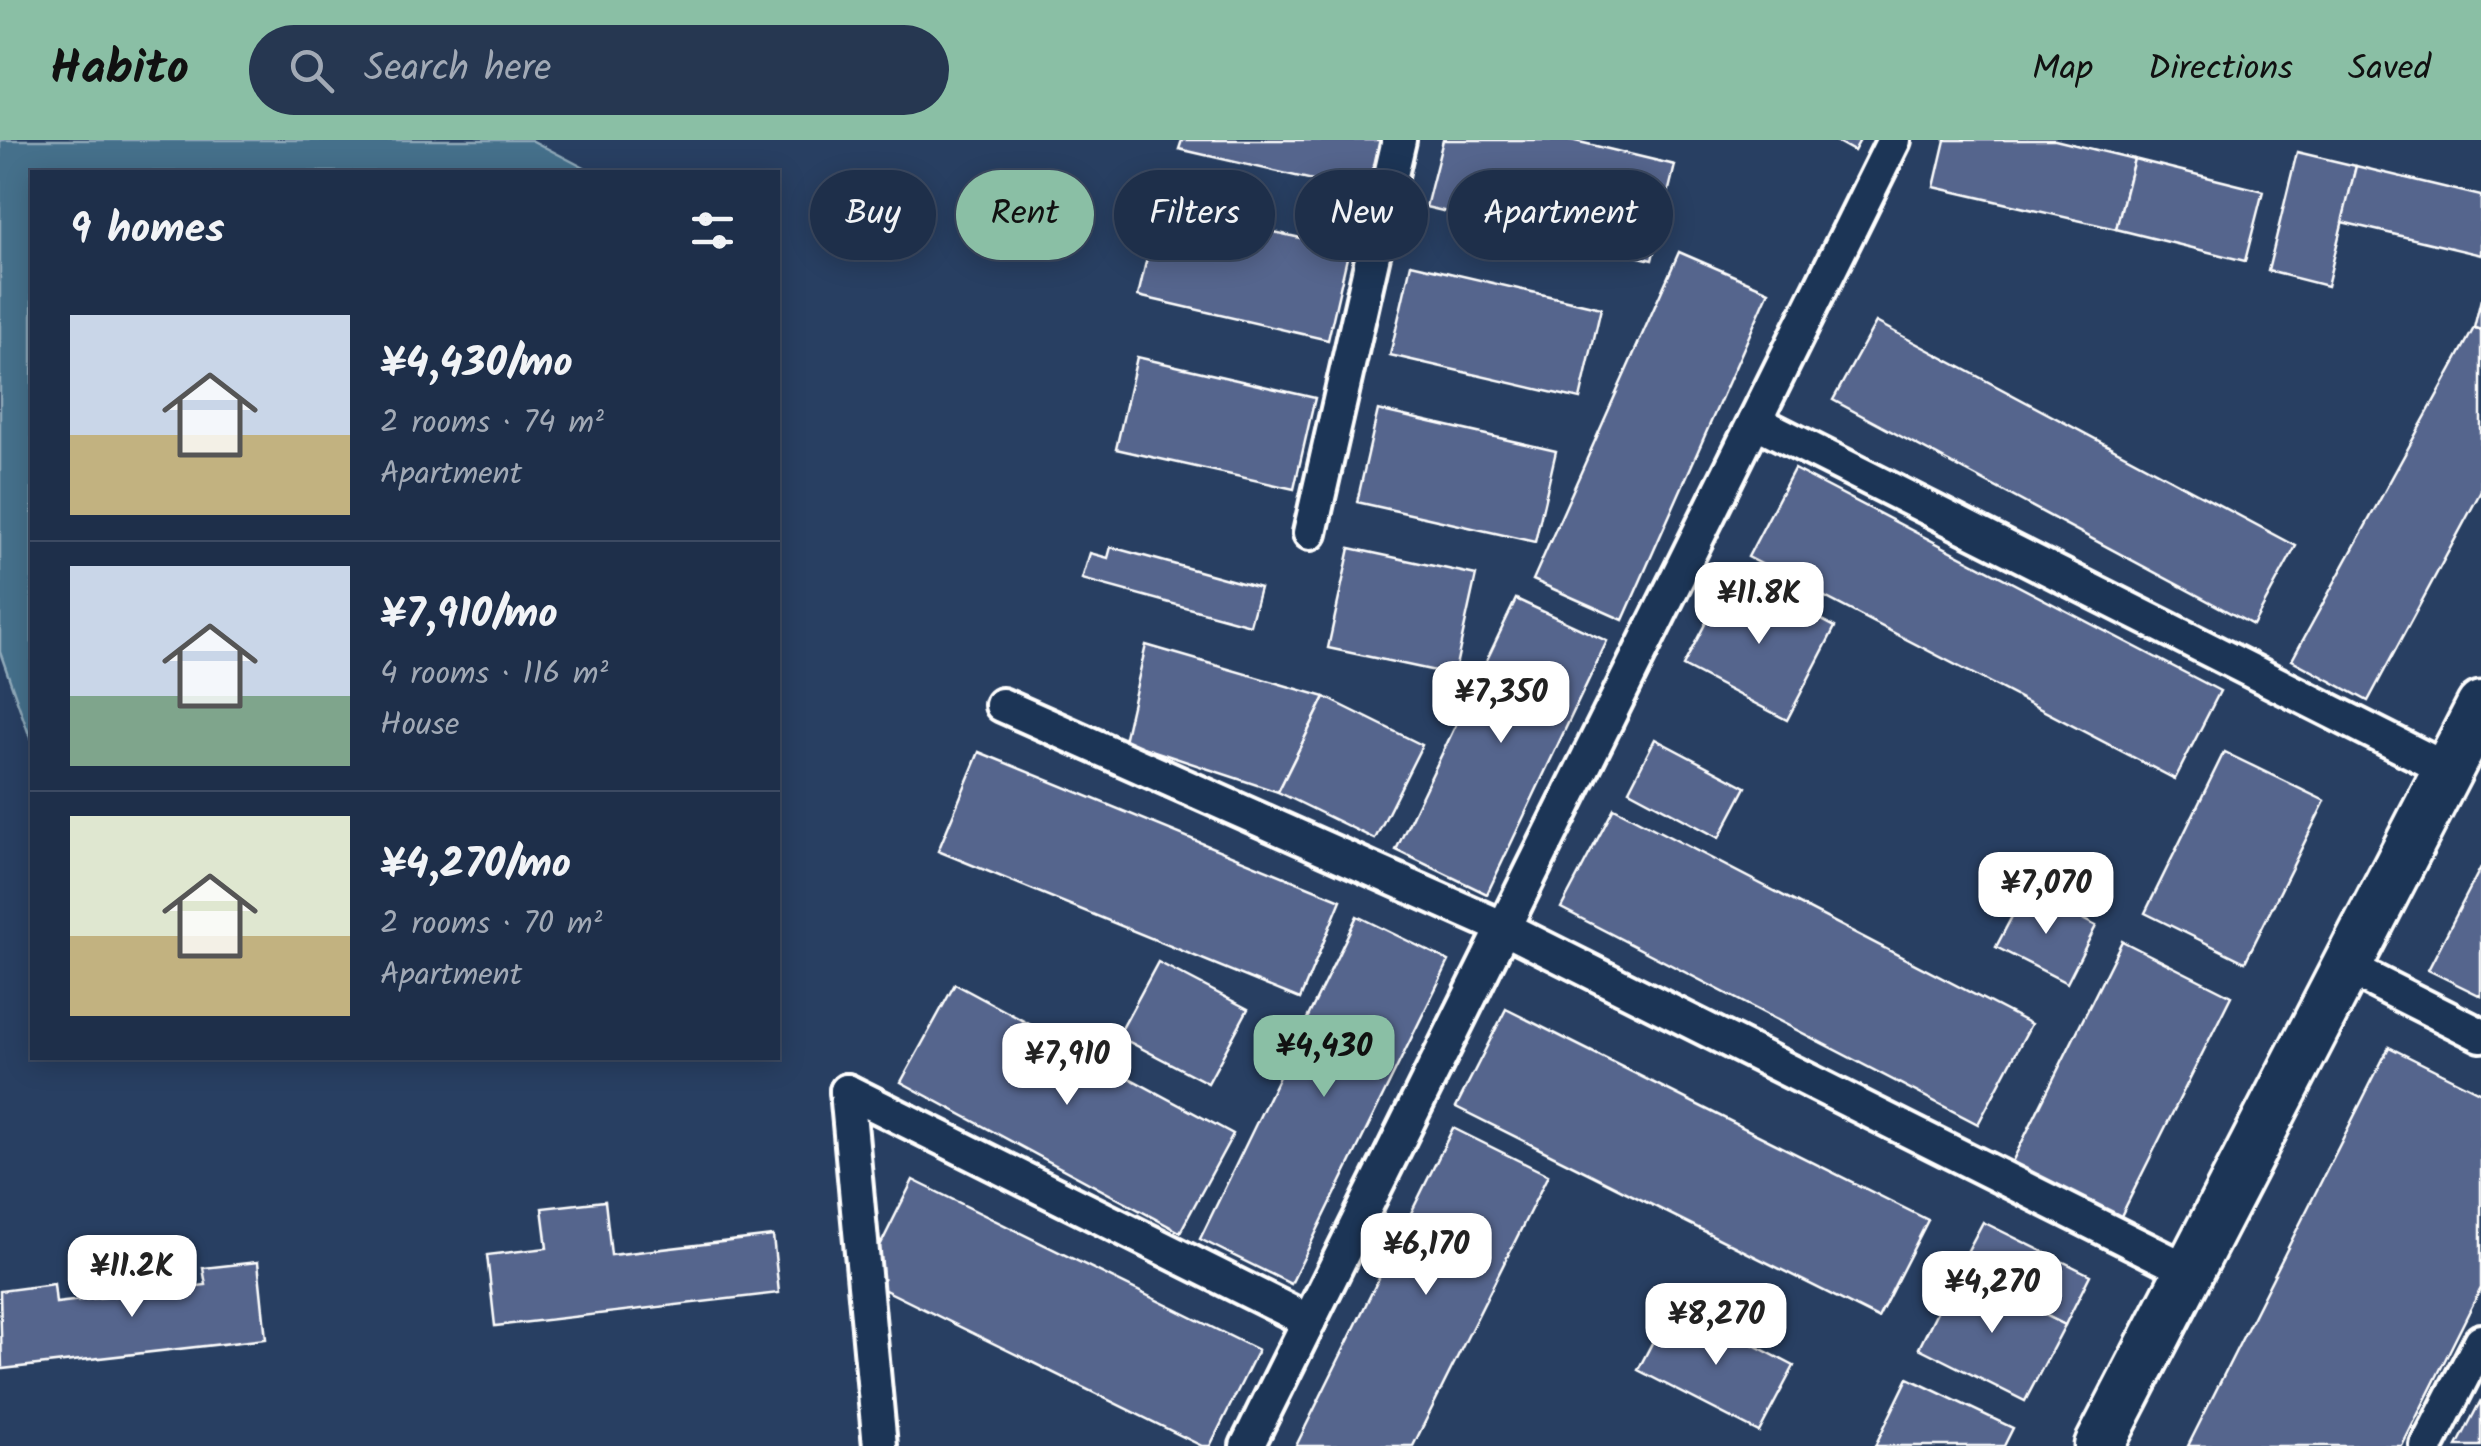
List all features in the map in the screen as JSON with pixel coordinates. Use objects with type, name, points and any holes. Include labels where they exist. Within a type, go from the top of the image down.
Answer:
[{"type":"main road","points":[[2098,1446],[2481,706]]},
{"type":"street","points":[[1310,533],[1399,140]]},
{"type":"street","points":[[1247,1446],[1894,140]]},
{"type":"street","points":[[1755,420],[2448,770]]},
{"type":"street","points":[[1002,704],[1504,928],[2189,1271]]},
{"type":"street","points":[[2346,967],[2481,1035]]},
{"type":"street","points":[[880,1446],[846,1091],[1309,1322]]},
{"type":"street","points":[[2427,1446],[2481,1341]]},
{"type":"water","points":[[0,140],[531,140],[588,170],[30,170],[30,737],[0,652]]},
{"type":"building","points":[[1182,140],[1382,140],[1375,170],[1295,170],[1295,176],[1179,149]]},
{"type":"building","points":[[1443,140],[1571,140],[1675,165],[1673,173],[1673,170],[1448,170],[1448,212],[1428,207]]},
{"type":"building","points":[[1834,140],[1860,140],[1854,151]]},
{"type":"building","points":[[1945,140],[2055,140],[2134,159],[2116,229],[1934,187]]},
{"type":"building","points":[[2297,152],[2356,166],[2327,286],[2268,271]]},
{"type":"building","points":[[2134,159],[2263,191],[2245,261],[2116,229]]},
{"type":"building","points":[[2356,166],[2481,196],[2481,255],[2342,222]]},
{"type":"building","points":[[1275,232],[1295,237],[1295,260],[1346,260],[1328,340],[1138,296],[1146,260],[1275,260]]},
{"type":"building","points":[[1679,252],[1769,291],[1623,620],[1533,580]]},
{"type":"building","points":[[1411,264],[1601,308],[1580,399],[1390,355]]},
{"type":"building","points":[[2481,299],[2481,330],[2474,328]]},
{"type":"building","points":[[1876,322],[2296,546],[2253,625],[1833,400]]},
{"type":"building","points":[[2474,328],[2481,330],[2481,491],[2368,701],[2292,660]]},
{"type":"building","points":[[1137,357],[1315,398],[1294,489],[1116,449]]},
{"type":"building","points":[[1378,410],[1556,451],[1535,542],[1357,502]]},
{"type":"building","points":[[1794,469],[2220,691],[2175,779],[1748,557]]},
{"type":"building","points":[[1111,547],[1260,588],[1250,625],[1082,579],[1090,553],[1108,558]]},
{"type":"building","points":[[1350,548],[1476,575],[1454,675],[1328,648]]},
{"type":"building","points":[[1732,573],[1835,627],[1787,720],[1683,666]]},
{"type":"building","points":[[1516,599],[1607,641],[1487,894],[1396,850]]},
{"type":"building","points":[[1146,645],[1325,697],[1278,792],[1124,741]]},
{"type":"building","points":[[1325,697],[1422,745],[1375,839],[1278,792]]},
{"type":"building","points":[[1655,739],[1746,787],[1719,838],[1629,790]]},
{"type":"building","points":[[979,752],[1341,900],[1300,999],[938,851]]},
{"type":"building","points":[[2224,752],[2325,801],[2245,962],[2145,913]]},
{"type":"building","points":[[1614,808],[2031,1024],[1978,1124],[1561,908]]},
{"type":"building","points":[[2481,867],[2481,996],[2428,970]]},
{"type":"building","points":[[2026,890],[2096,926],[2067,983],[1996,947]]},
{"type":"building","points":[[1357,916],[1449,961],[1291,1284],[1200,1239]]},
{"type":"building","points":[[2122,941],[2231,996],[2119,1220],[2010,1166]]},
{"type":"building","points":[[1158,962],[1248,1009],[1208,1083],[1118,1036]]},
{"type":"building","points":[[955,984],[1233,1134],[1180,1232],[901,1082]]},
{"type":"building","points":[[1506,1009],[1928,1220],[1878,1318],[1456,1107]]},
{"type":"building","points":[[2389,1047],[2481,1093],[2481,1288],[2402,1446],[2188,1446]]},
{"type":"building","points":[[1453,1128],[1548,1175],[1413,1446],[1296,1446]]},
{"type":"building","points":[[913,1180],[1258,1350],[1210,1446],[1202,1446],[877,1286],[876,1254]]},
{"type":"building","points":[[605,1201],[611,1255],[773,1236],[779,1293],[495,1326],[487,1255],[547,1248],[542,1208]]},
{"type":"building","points":[[1983,1222],[2090,1275],[2065,1325],[1957,1271]]},
{"type":"building","points":[[258,1262],[266,1339],[2,1369],[0,1291],[54,1284],[56,1303],[206,1285],[203,1268]]},
{"type":"building","points":[[1957,1271],[2065,1325],[2025,1401],[1919,1348]]},
{"type":"building","points":[[1673,1303],[1794,1366],[1759,1432],[1638,1370]]},
{"type":"building","points":[[1908,1378],[2013,1428],[2004,1446],[1875,1446]]},
{"type":"building","points":[[2481,1400],[2481,1446],[2457,1446]]}]
